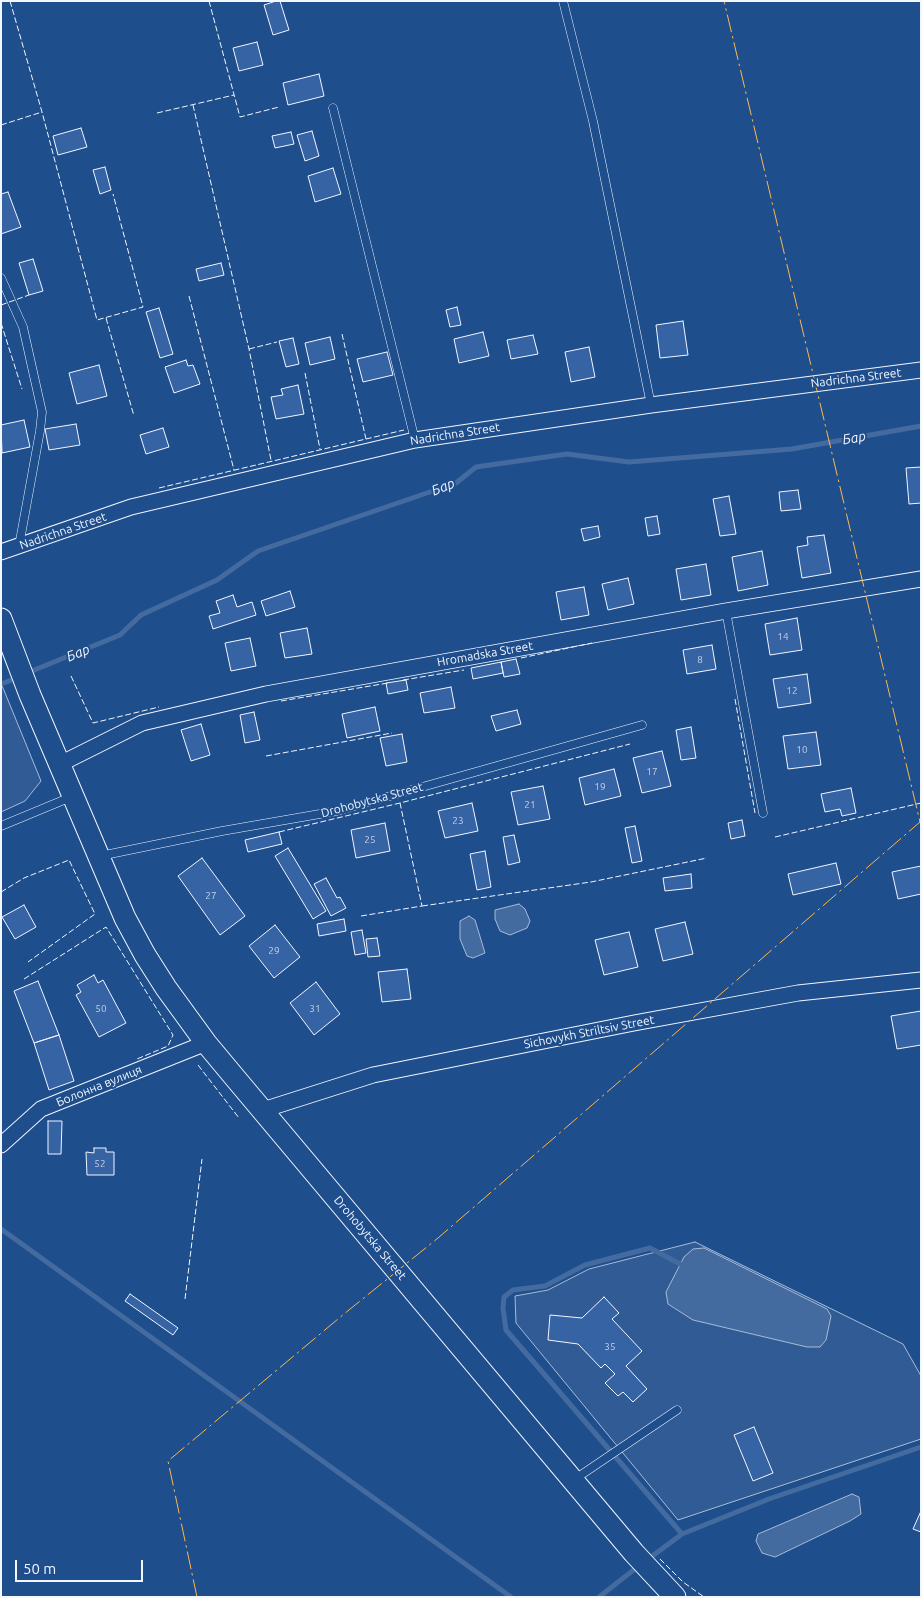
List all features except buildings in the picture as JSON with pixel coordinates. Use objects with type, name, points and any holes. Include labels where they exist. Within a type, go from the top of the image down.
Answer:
[{"type":"main road","name":"Drohobytska Street","points":[[2,621],[72,796],[125,918],[145,955],[206,1043],[634,1553],[674,1597]]},
{"type":"street","name":"Nadrichna Street","points":[[1,552],[131,508],[415,440],[651,405],[921,370]]},
{"type":"street","name":"Hromadska Street","points":[[60,764],[142,723],[266,694],[726,611],[921,579]]},
{"type":"street","name":"Sichovykh Striltsiv Street","points":[[263,1110],[373,1075],[634,1023],[798,993],[921,980]]},
{"type":"street","name":"Болонна вулиця","points":[[1,1145],[41,1109],[206,1043]]},
{"type":"lane","points":[[563,1],[593,120],[651,405]]},
{"type":"lane","points":[[333,108],[415,440]]},
{"type":"lane","points":[[1,278],[23,327],[42,412],[19,546]]},
{"type":"lane","points":[[726,611],[762,813]]},
{"type":"lane","name":"Drohobytska Street","points":[[98,856],[222,831],[337,811],[642,725]]},
{"type":"lane","points":[[1,826],[72,796]]},
{"type":"lane","points":[[573,1480],[677,1410]]},
{"type":"shaded area","points":[[1,683],[41,781],[25,801],[1,812]]},
{"type":"shaded area","points":[[519,904],[525,909],[530,921],[527,928],[510,935],[500,931],[495,919],[495,910]]},
{"type":"shaded area","points":[[469,916],[475,920],[485,953],[473,958],[467,956],[460,939],[460,921]]},
{"type":"shaded area","points":[[695,1242],[903,1344],[921,1376],[921,1439],[678,1520],[516,1323],[515,1296],[548,1290],[589,1269]]},
{"type":"shaded area","points":[[704,1248],[827,1309],[831,1316],[826,1340],[820,1347],[807,1347],[693,1320],[668,1304],[666,1292],[684,1257],[693,1249]]},
{"type":"shaded area","points":[[852,1494],[859,1497],[861,1514],[775,1557],[762,1553],[756,1541],[758,1534]]},
{"type":"waterway","name":"Бар","points":[[27,673],[120,635],[141,615],[217,580],[258,551],[456,483],[476,467],[567,454],[629,462],[792,449],[921,426]]},
{"type":"waterway","name":"Бар","points":[[1,684],[17,678]]},
{"type":"waterway","points":[[1,1229],[511,1597]]},
{"type":"waterway","points":[[680,1264],[650,1248],[585,1265],[545,1286],[513,1290],[504,1297],[503,1308],[506,1330],[682,1534]]},
{"type":"waterway","points":[[647,1560],[682,1534],[769,1499],[921,1447]]},
{"type":"waterway","points":[[599,1597],[640,1565]]},
{"type":"fence","points":[[10,1],[42,112],[97,320],[143,307],[113,194]]},
{"type":"fence","points":[[209,1],[240,117],[279,107]]},
{"type":"fence","points":[[157,113],[234,95]]},
{"type":"fence","points":[[193,105],[249,349],[271,460]]},
{"type":"fence","points":[[1,125],[42,112]]},
{"type":"fence","points":[[1,305],[29,295]]},
{"type":"fence","points":[[189,296],[234,470]]},
{"type":"fence","points":[[106,318],[134,416]]},
{"type":"fence","points":[[1,323],[22,389]]},
{"type":"fence","points":[[342,334],[366,439]]},
{"type":"fence","points":[[249,349],[277,342]]},
{"type":"fence","points":[[305,373],[320,449]]},
{"type":"fence","points":[[159,488],[404,430]]},
{"type":"fence","points":[[521,658],[592,643]]},
{"type":"fence","points":[[403,680],[464,670]]},
{"type":"fence","points":[[71,676],[93,723],[159,707]]},
{"type":"fence","points":[[281,701],[388,683]]},
{"type":"fence","points":[[735,699],[755,813]]},
{"type":"fence","points":[[266,756],[392,733]]},
{"type":"fence","points":[[279,832],[630,744]]},
{"type":"fence","points":[[361,916],[422,906],[400,803]]},
{"type":"fence","points":[[775,837],[921,803]]},
{"type":"fence","points":[[422,906],[591,882],[707,858]]},
{"type":"fence","points":[[1,892],[24,878],[69,860],[95,914],[28,962]]},
{"type":"fence","points":[[24,979],[106,927],[173,1035],[168,1046],[137,1059]]},
{"type":"fence","points":[[198,1065],[239,1118]]},
{"type":"fence","points":[[185,1299],[202,1159]]},
{"type":"fence","points":[[660,1559],[683,1582],[704,1597]]},
{"type":"power","points":[[197,1597],[168,1461],[438,1238],[920,822],[724,1]]}]
